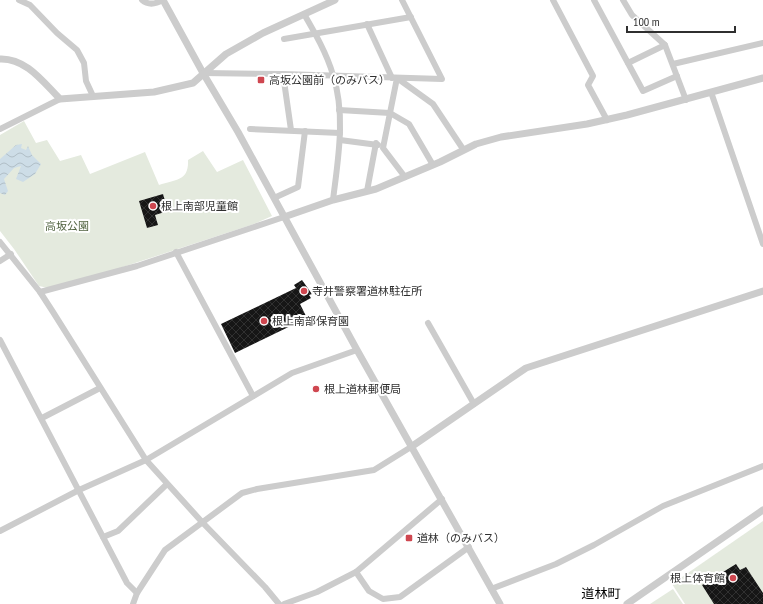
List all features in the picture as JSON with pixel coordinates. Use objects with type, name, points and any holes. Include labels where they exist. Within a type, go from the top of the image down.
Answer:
[{"type":"street","points":[[19,0],[30,5],[57,33],[77,50],[84,63],[86,81],[93,96]]},
{"type":"street","points":[[142,0],[156,4],[163,0],[500,604]]},
{"type":"street","points":[[0,129],[60,99],[154,92],[178,88],[193,83],[226,54],[262,33],[335,0]]},
{"type":"street","points":[[203,73],[333,75],[442,79],[402,0]]},
{"type":"street","points":[[553,0],[592,76],[588,85],[607,120]]},
{"type":"street","points":[[594,0],[643,91],[677,76]]},
{"type":"street","points":[[624,0],[632,14],[665,45],[686,100]]},
{"type":"street","points":[[304,14],[315,33],[333,75],[339,110],[340,140],[333,200]]},
{"type":"street","points":[[284,39],[411,17]]},
{"type":"street","points":[[367,24],[395,78],[433,104],[463,149]]},
{"type":"street","points":[[673,64],[763,43]]},
{"type":"street","points":[[628,63],[665,45]]},
{"type":"street","points":[[0,59],[9,59],[21,63],[37,75],[60,99]]},
{"type":"street","points":[[283,74],[291,130]]},
{"type":"street","points":[[383,148],[395,78]]},
{"type":"street","points":[[40,292],[137,266],[333,200],[367,191],[433,165],[463,149],[476,144],[501,137],[607,120],[686,100],[763,78]]},
{"type":"street","points":[[711,92],[763,244]]},
{"type":"street","points":[[339,110],[390,113],[409,124],[433,165]]},
{"type":"street","points":[[250,129],[340,133]]},
{"type":"street","points":[[274,198],[298,187],[305,131]]},
{"type":"street","points":[[340,140],[376,143],[383,148],[405,177]]},
{"type":"street","points":[[367,191],[376,143]]},
{"type":"street","points":[[0,242],[40,292],[146,460],[202,522],[265,587],[279,604]]},
{"type":"street","points":[[176,252],[253,396]]},
{"type":"street","points":[[0,261],[11,254]]},
{"type":"street","points":[[133,604],[138,593],[165,550],[242,494],[257,489],[374,470],[412,447],[526,368],[763,291]]},
{"type":"street","points":[[428,323],[474,404]]},
{"type":"street","points":[[0,340],[127,583],[138,593]]},
{"type":"street","points":[[0,531],[78,490],[146,460],[292,373],[357,350]]},
{"type":"street","points":[[42,418],[100,388]]},
{"type":"street","points":[[491,589],[556,564],[594,545],[663,506],[763,466]]},
{"type":"street","points":[[103,537],[118,531],[167,484]]},
{"type":"street","points":[[284,604],[317,592],[356,572],[442,499]]},
{"type":"street","points":[[627,604],[763,510]]},
{"type":"street","points":[[356,572],[369,591],[383,599],[400,597],[469,547]]},
{"type":"green space","name":"高坂公園","points":[[24,121],[36,143],[47,140],[60,161],[81,155],[90,174],[145,152],[159,185],[184,176],[188,167],[188,160],[203,151],[217,172],[243,160],[272,216],[254,224],[77,282],[48,288],[39,286],[0,231],[0,135]]},
{"type":"green space","points":[[763,521],[763,604],[685,604],[672,584]]},
{"type":"green space","points":[[673,589],[683,604],[650,604]]},
{"type":"water","points":[[22,144],[21,148],[26,150],[28,146],[32,155],[41,164],[35,174],[23,182],[16,179],[21,166],[14,168],[4,179],[8,191],[5,195],[0,193],[0,159],[16,145]]},
{"type":"building","name":"根上南部児童館","points":[[163,194],[168,211],[155,215],[158,225],[147,228],[139,201]]},
{"type":"building","name":"根上南部保育園","points":[[302,280],[312,294],[309,295],[311,298],[300,304],[307,318],[235,353],[221,324],[296,288],[294,285]]},
{"type":"building","name":"根上体育館","points":[[736,564],[740,570],[746,567],[763,593],[763,604],[714,604],[702,585]]},
{"type":"place","name":"高坂公園前（のみバス）","points":[[261,80]]},
{"type":"place","name":"根上南部児童館","points":[[153,206]]},
{"type":"place","name":"寺井警察署道林駐在所","points":[[304,291]]},
{"type":"place","name":"根上南部保育園","points":[[264,321]]},
{"type":"place","name":"根上道林郵便局","points":[[316,389]]},
{"type":"place","name":"道林（のみバス）","points":[[409,538]]},
{"type":"place","name":"根上体育館","points":[[733,578]]},
{"type":"district","name":"道林町","points":[[601,593]]}]
